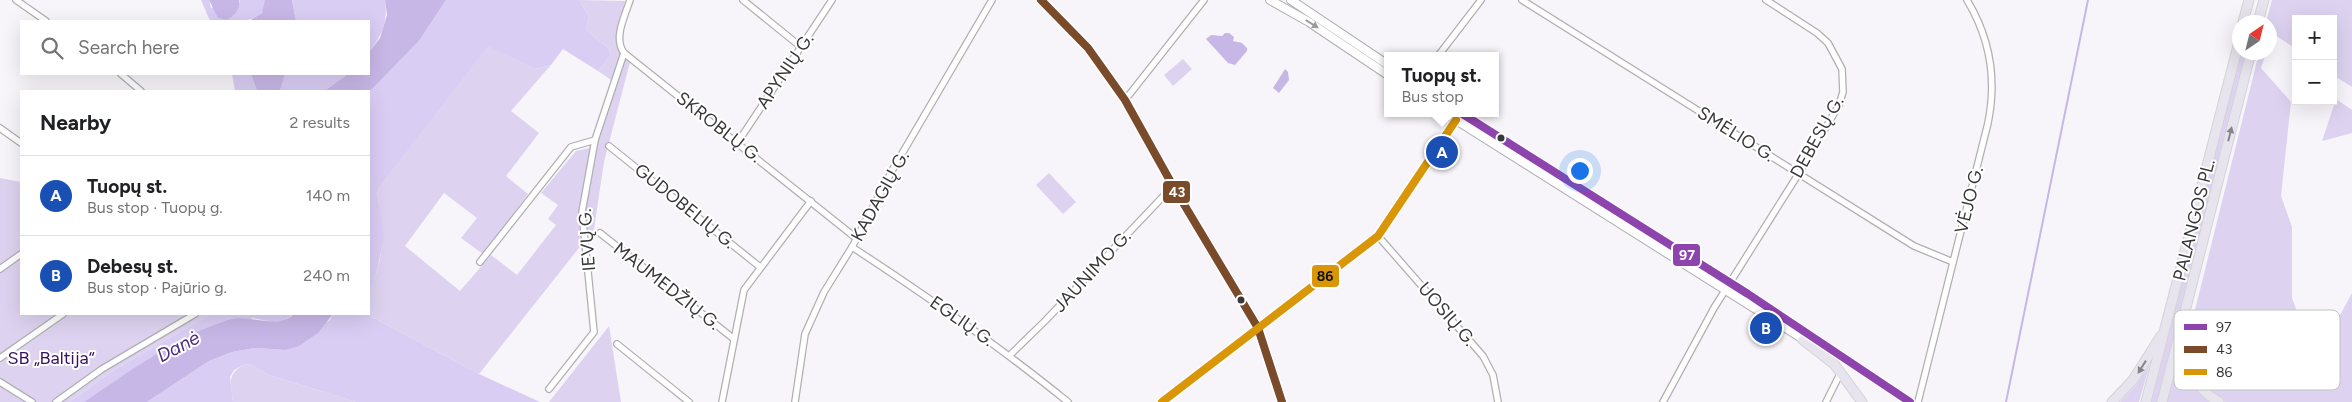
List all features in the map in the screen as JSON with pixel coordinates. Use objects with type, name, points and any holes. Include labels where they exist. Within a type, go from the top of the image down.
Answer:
[{"type":"highway","points":[[2245,15],[2249,0]]},
{"type":"highway","points":[[2260,15],[2264,0]]},
{"type":"highway","name":"PALANGOS PL.","points":[[2146,402],[2167,327],[2234,60]]},
{"type":"highway","name":"PALANGOS PL.","points":[[2186,310],[2249,60]]},
{"type":"highway","points":[[2112,402],[2134,380],[2167,327]]},
{"type":"highway","points":[[1803,340],[1824,355],[1842,372],[1862,402]]},
{"type":"highway","name":"PALANGOS PL.","points":[[2162,402],[2174,358]]},
{"type":"highway","points":[[2202,390],[2220,402]]},
{"type":"main road","points":[[1270,0],[1309,22],[1384,72]]},
{"type":"main road","points":[[1291,0],[1384,62]]},
{"type":"main road","points":[[1458,117],[1731,282],[1910,402]]},
{"type":"main road","points":[[1458,117],[1724,292],[1803,340],[1856,367]]},
{"type":"street","points":[[16,0],[45,20]]},
{"type":"street","points":[[624,53],[619,46],[618,39],[630,0]]},
{"type":"street","points":[[743,0],[802,47]]},
{"type":"street","name":"APYNIŲ G.","points":[[738,142],[832,0]]},
{"type":"street","name":"KADAGIŲ G.","points":[[795,402],[805,334],[824,292],[852,247],[893,169],[992,0]]},
{"type":"street","points":[[1041,0],[1088,48],[1125,100],[1173,186],[1258,328],[1282,402]]},
{"type":"street","points":[[1125,100],[1204,0]]},
{"type":"street","points":[[1441,52],[1481,0]]},
{"type":"street","name":"SMĖLIO G.","points":[[1522,0],[1914,246],[1954,262]]},
{"type":"street","name":"DEBESŲ G.","points":[[1663,402],[1724,292],[1839,105],[1843,92],[1842,69],[1836,54],[1823,38],[1766,0]]},
{"type":"street","name":"VĖJO G.","points":[[1918,402],[1988,123],[1993,94],[1987,42],[1978,18],[1967,0]]},
{"type":"street","name":"IEVŲ G.","points":[[549,389],[594,332],[582,212],[595,140],[624,53]]},
{"type":"street","name":"SKROBLŲ G.","points":[[624,53],[856,238]]},
{"type":"street","points":[[122,75],[140,90]]},
{"type":"street","points":[[1162,402],[1378,236],[1458,117]]},
{"type":"street","points":[[0,128],[20,142]]},
{"type":"street","points":[[480,262],[571,147],[595,140]]},
{"type":"street","name":"GUDOBELIŲ G.","points":[[610,146],[760,267]]},
{"type":"street","name":"JAUNIMO G.","points":[[1010,355],[1046,321],[1173,186]]},
{"type":"street","points":[[722,402],[744,290],[811,201]]},
{"type":"street","name":"MAUMEDŽIŲ G.","points":[[600,233],[734,339]]},
{"type":"street","name":"UOSIŲ G.","points":[[1378,236],[1483,356],[1493,375],[1498,402]]},
{"type":"street","name":"EGLIŲ G.","points":[[852,247],[930,298],[1010,355],[1068,402]]},
{"type":"street","points":[[0,269],[20,255]]},
{"type":"street","points":[[0,358],[62,315]]},
{"type":"street","points":[[56,402],[102,369],[193,315]]},
{"type":"street","points":[[617,344],[689,402]]},
{"type":"street","points":[[1826,402],[1842,372]]},
{"type":"street","points":[[0,382],[32,402]]},
{"type":"green space","points":[[579,0],[625,1],[617,26],[616,41],[623,55],[630,62],[604,162],[594,229],[479,374],[372,317],[370,313],[370,295],[378,268],[382,239],[377,191],[488,45],[535,69],[551,65],[511,111],[539,133],[506,176],[528,194],[483,254],[461,238],[477,218],[444,193],[405,246],[460,291],[491,255],[517,275],[556,225],[548,219],[558,205],[541,193],[576,151],[589,148],[611,80],[598,71],[610,56],[609,49],[586,30],[589,17]]},
{"type":"green space","points":[[2272,0],[2352,0],[2352,87],[2337,78],[2337,15],[2292,15],[2292,46],[2277,36],[2277,15],[2268,15]]},
{"type":"green space","points":[[1183,59],[1192,69],[1173,86],[1164,75]]},
{"type":"green space","points":[[2239,60],[2244,60],[2180,310],[2175,310]]},
{"type":"green space","points":[[2257,60],[2264,60],[2261,68],[2291,102],[2281,196],[2292,227],[2292,298],[2296,310],[2195,310]]},
{"type":"green space","points":[[2337,100],[2352,110],[2352,133],[2322,141],[2334,105],[2337,105]]},
{"type":"green space","points":[[1049,173],[1076,202],[1063,214],[1036,185]]},
{"type":"green space","name":"SB „Baltija“","points":[[0,178],[20,182],[20,315],[209,315],[114,370],[70,402],[0,402]]},
{"type":"green space","points":[[2352,293],[2352,402],[2225,402],[2208,390],[2340,390],[2340,315]]},
{"type":"green space","points":[[2174,313],[2174,335],[2157,402],[2151,402]]},
{"type":"green space","points":[[609,326],[621,402],[549,402]]},
{"type":"green space","points":[[245,364],[252,365],[269,375],[356,402],[233,402],[232,375]]},
{"type":"green space","points":[[2150,364],[2139,402],[2120,402],[2137,384]]},
{"type":"green space","points":[[2174,378],[2174,390],[2199,390],[2213,402],[2167,402]]},
{"type":"shaded area","points":[[201,0],[209,0],[211,8],[240,2],[239,0],[265,0],[264,8],[260,14],[253,18],[245,20],[210,20]]},
{"type":"shaded area","points":[[292,0],[385,0],[385,22],[381,34],[370,50],[370,20],[296,20]]},
{"type":"shaded area","points":[[446,0],[579,0],[589,17],[586,30],[609,49],[610,56],[598,71],[563,49],[551,65],[535,69],[488,46],[377,191],[384,236],[378,267],[370,293],[370,91],[419,41]]},
{"type":"shaded area","points":[[232,75],[251,75],[257,90],[235,90]]},
{"type":"shaded area","points":[[285,75],[347,75],[325,90],[280,90]]},
{"type":"shaded area","points":[[370,314],[372,317],[479,374],[540,402],[356,402],[269,375],[252,365],[245,364],[234,370],[230,377],[233,402],[147,402],[209,361],[232,352],[255,348],[285,350],[330,320],[332,315]]},
{"type":"shaded area","points":[[209,315],[293,315],[284,321],[273,322],[253,318],[152,357],[84,402],[70,402],[114,370]]},
{"type":"water","points":[[209,0],[239,0],[239,7],[232,17],[226,20],[218,18]]},
{"type":"water","points":[[265,0],[292,0],[296,20],[251,20],[262,13]]},
{"type":"water","points":[[385,0],[446,0],[419,41],[370,91],[325,90],[347,75],[370,75],[370,51],[380,38],[387,15]]},
{"type":"water","points":[[1225,33],[1229,33],[1234,37],[1233,41],[1242,43],[1247,48],[1247,51],[1235,65],[1228,63],[1206,39],[1211,35],[1222,36]]},
{"type":"water","points":[[1285,69],[1288,72],[1289,80],[1279,93],[1273,88]]},
{"type":"water","points":[[251,75],[285,75],[280,90],[257,90]]},
{"type":"water","name":"Danė","points":[[293,315],[332,315],[318,333],[299,346],[285,350],[255,348],[232,352],[209,361],[147,402],[84,402],[153,356],[208,327],[236,318],[271,322],[287,319]]},
{"type":"waterway","points":[[2006,402],[2088,0]]},
{"type":"transit line","name":"43","points":[[1041,0],[1088,48],[1125,100],[1173,186],[1258,328],[1282,402]]},
{"type":"transit line","name":"97","points":[[1467,117],[1748,294],[1910,402]]},
{"type":"transit line","name":"86","points":[[1162,402],[1378,236],[1456,120]]},
{"type":"place","name":"Tuopų st.","points":[[1442,152]]},
{"type":"place","name":"Debesų st.","points":[[1766,328]]}]
